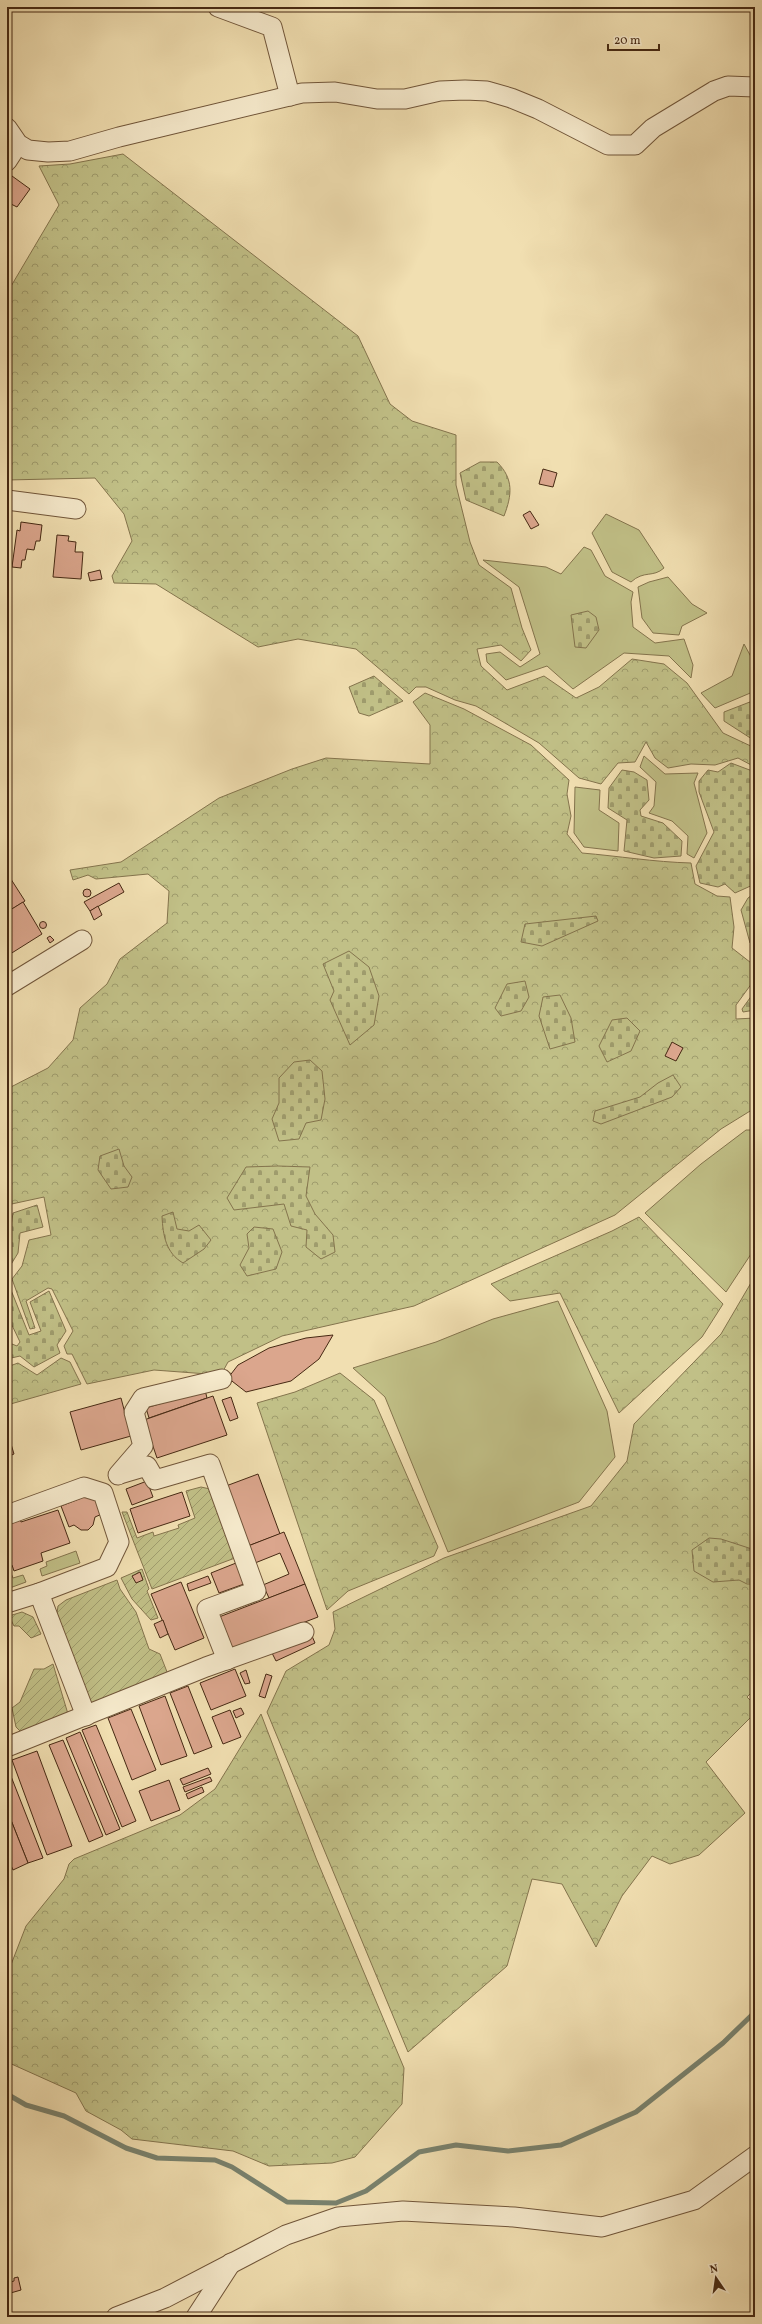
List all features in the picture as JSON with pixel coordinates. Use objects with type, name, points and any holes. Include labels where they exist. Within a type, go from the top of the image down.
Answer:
[{"type":"street","points":[[218,7],[272,27],[290,96]]},
{"type":"street","points":[[7,128],[18,144],[28,150],[48,152],[70,151],[119,137],[302,93],[335,92],[377,99],[405,99],[440,91],[488,91],[538,109],[608,144],[635,145],[653,128],[714,91],[728,86],[755,87]]},
{"type":"street","points":[[7,161],[18,144]]},
{"type":"street","points":[[7,500],[76,509]]},
{"type":"street","points":[[7,986],[82,940]]},
{"type":"street","points":[[103,1493],[143,1446],[134,1412],[143,1398],[222,1379]]},
{"type":"street","points":[[120,1474],[147,1466],[155,1480],[210,1464],[256,1591],[207,1609],[226,1660]]},
{"type":"street","points":[[7,1515],[84,1487],[103,1493]]},
{"type":"street","points":[[7,1604],[107,1567],[119,1542],[103,1493]]},
{"type":"street","points":[[39,1593],[86,1716]]},
{"type":"street","points":[[7,1747],[206,1667],[304,1632]]},
{"type":"street","points":[[116,2317],[165,2298],[286,2234],[312,2224],[338,2217],[403,2211],[514,2217],[602,2227],[694,2200],[755,2156]]},
{"type":"street","points":[[196,2317],[232,2262]]},
{"type":"green space","points":[[123,154],[358,336],[390,404],[412,421],[456,435],[456,485],[470,542],[479,565],[511,588],[522,628],[531,650],[521,661],[501,645],[477,649],[481,666],[507,690],[544,676],[576,698],[599,687],[632,659],[664,664],[687,683],[723,733],[755,748],[755,767],[738,758],[715,765],[691,764],[668,768],[655,758],[646,742],[635,762],[618,763],[601,784],[579,778],[539,743],[476,706],[455,700],[426,687],[416,687],[409,694],[356,649],[298,639],[258,647],[156,584],[114,583],[112,576],[132,541],[124,514],[95,478],[7,480],[7,293],[59,205],[39,166],[70,164]]},
{"type":"green space","points":[[480,462],[497,462],[503,468],[509,481],[509,501],[504,516],[466,500],[460,473]]},
{"type":"green space","points":[[606,514],[639,530],[664,568],[656,573],[640,576],[631,582],[612,572],[592,533]]},
{"type":"green space","points":[[584,547],[591,550],[605,576],[633,592],[631,602],[633,627],[655,643],[684,639],[693,665],[691,678],[669,656],[624,653],[573,689],[547,666],[506,680],[487,662],[486,654],[500,652],[520,667],[540,654],[519,587],[483,560],[546,567],[561,574]]},
{"type":"green space","points":[[668,577],[692,604],[707,613],[682,626],[679,635],[653,633],[642,618],[638,587],[649,582]]},
{"type":"green space","points":[[588,611],[596,617],[599,630],[586,648],[575,647],[571,615]]},
{"type":"green space","points":[[744,644],[755,664],[755,691],[715,708],[701,693],[732,676]]},
{"type":"green space","points":[[374,676],[403,701],[369,716],[359,713],[349,687]]},
{"type":"green space","points":[[425,693],[464,709],[531,745],[569,780],[567,794],[571,816],[567,834],[582,853],[691,863],[695,884],[717,896],[730,897],[734,927],[732,948],[755,966],[755,979],[736,1005],[736,1019],[755,1018],[755,1108],[721,1129],[615,1215],[414,1306],[282,1336],[228,1362],[221,1375],[154,1370],[87,1384],[72,1354],[67,1354],[64,1346],[73,1331],[52,1289],[48,1288],[26,1301],[35,1328],[30,1329],[12,1279],[22,1266],[29,1240],[51,1235],[44,1197],[7,1205],[7,1089],[48,1068],[73,1040],[80,1008],[107,984],[120,959],[167,923],[169,891],[148,874],[96,879],[88,875],[73,880],[70,870],[121,862],[219,798],[292,769],[326,758],[430,764],[430,725],[413,702]]},
{"type":"green space","points":[[755,700],[755,741],[724,721],[724,712]]},
{"type":"green space","points":[[644,756],[665,774],[698,773],[694,783],[707,833],[694,858],[687,854],[688,836],[672,821],[649,813],[654,806],[656,782],[640,767]]},
{"type":"green space","points":[[731,763],[755,772],[755,785],[752,788],[755,799],[755,884],[735,893],[725,884],[718,887],[700,883],[696,866],[714,832],[699,792],[699,781],[708,770],[718,772]]},
{"type":"green space","points":[[622,770],[634,772],[647,780],[649,800],[640,810],[641,816],[663,823],[682,841],[681,856],[654,858],[624,851],[627,820],[608,808],[609,788]]},
{"type":"green space","points":[[575,787],[600,790],[599,810],[619,823],[618,851],[584,847],[574,833]]},
{"type":"green space","points":[[755,893],[755,942],[750,943],[741,910],[748,898]]},
{"type":"green space","points":[[596,916],[598,921],[542,946],[521,942],[525,924]]},
{"type":"green space","points":[[349,951],[369,967],[379,996],[374,1025],[350,1045],[330,1000],[334,991],[323,964]]},
{"type":"green space","points":[[525,981],[529,997],[521,1011],[501,1016],[495,1008],[507,984]]},
{"type":"green space","points":[[755,991],[755,1010],[743,1012],[742,1009]]},
{"type":"green space","points":[[560,995],[571,1018],[575,1042],[550,1049],[539,1016],[543,997]]},
{"type":"green space","points":[[627,1018],[640,1031],[631,1051],[607,1062],[599,1046],[612,1020]]},
{"type":"green space","points":[[310,1060],[322,1071],[325,1099],[321,1120],[306,1123],[299,1139],[279,1141],[272,1119],[279,1103],[279,1078],[294,1062]]},
{"type":"green space","points":[[673,1075],[681,1087],[672,1097],[601,1124],[593,1121],[595,1111],[640,1097],[658,1083]]},
{"type":"green space","points":[[746,1130],[755,1130],[755,1248],[726,1292],[645,1213],[701,1164]]},
{"type":"green space","points":[[119,1149],[124,1166],[132,1177],[128,1187],[111,1189],[98,1170],[100,1156]]},
{"type":"green space","points":[[246,1167],[310,1167],[306,1196],[315,1214],[333,1235],[335,1252],[321,1259],[306,1247],[307,1230],[291,1226],[284,1204],[234,1210],[227,1198]]},
{"type":"green space","points":[[37,1205],[43,1227],[20,1233],[18,1253],[7,1271],[7,1234],[10,1233],[13,1213]]},
{"type":"green space","points":[[173,1212],[177,1229],[189,1231],[199,1225],[211,1240],[204,1249],[183,1263],[177,1259],[169,1249],[163,1230],[162,1216]]},
{"type":"green space","points":[[639,1217],[723,1304],[702,1337],[619,1413],[560,1293],[510,1301],[491,1284],[612,1231]]},
{"type":"green space","points":[[254,1227],[273,1229],[282,1252],[276,1269],[247,1276],[240,1265],[249,1248],[247,1234]]},
{"type":"green space","points":[[755,1276],[755,1689],[747,1697],[755,1705],[755,1713],[706,1762],[745,1813],[699,1855],[670,1864],[652,1856],[622,1896],[596,1947],[562,1884],[532,1879],[507,1966],[408,2052],[267,1712],[286,1671],[329,1645],[335,1629],[333,1612],[444,1558],[591,1506],[627,1461],[634,1424],[721,1334]]},
{"type":"green space","points":[[7,1280],[29,1335],[41,1331],[30,1302],[49,1291],[66,1331],[57,1345],[60,1353],[34,1367],[20,1356],[7,1359],[7,1342],[17,1346],[20,1342],[9,1319],[7,1320]]},
{"type":"green space","points":[[558,1301],[607,1411],[615,1457],[579,1502],[448,1552],[385,1397],[353,1368],[436,1342],[493,1319]]},
{"type":"green space","points":[[61,1358],[70,1362],[81,1384],[7,1405],[7,1367],[18,1363],[37,1375]]},
{"type":"green space","points":[[340,1373],[374,1400],[438,1547],[434,1556],[348,1591],[327,1610],[257,1403],[295,1392]]},
{"type":"green space","points":[[201,1487],[210,1489],[235,1558],[152,1589],[122,1512],[127,1512],[137,1538],[153,1532],[154,1536],[179,1528],[178,1525],[195,1518],[186,1491]]},
{"type":"green space","points":[[709,1538],[721,1539],[755,1550],[755,1584],[747,1584],[739,1580],[713,1582],[694,1571],[692,1550]]},
{"type":"green space","points":[[76,1551],[80,1563],[42,1576],[40,1569],[47,1566],[46,1562]]},
{"type":"green space","points":[[142,1569],[149,1589],[147,1591],[158,1618],[151,1620],[132,1599],[121,1578]]},
{"type":"green space","points":[[11,1573],[13,1578],[23,1575],[26,1582],[7,1589],[7,1574]]},
{"type":"green space","points":[[117,1580],[120,1589],[136,1612],[149,1649],[160,1654],[169,1677],[93,1705],[86,1698],[57,1613],[58,1606],[66,1600]]},
{"type":"green space","points":[[22,1612],[33,1617],[41,1634],[31,1638],[19,1626],[14,1626],[9,1616]]},
{"type":"green space","points":[[53,1664],[68,1714],[21,1732],[16,1727],[12,1708],[20,1702],[34,1669],[44,1669]]},
{"type":"green space","points":[[261,1714],[316,1858],[404,2068],[402,2104],[355,2157],[332,2163],[269,2166],[233,2151],[132,2139],[121,2130],[86,2111],[76,2093],[7,2062],[7,1975],[26,1926],[64,1879],[69,1864],[74,1859],[180,1815],[215,1789]]},
{"type":"building","points":[[12,176],[30,189],[17,207],[7,202],[7,183]]},
{"type":"building","points":[[543,469],[557,473],[553,487],[539,484]]},
{"type":"building","points":[[530,511],[539,525],[531,529],[523,515]]},
{"type":"building","points":[[21,522],[42,525],[40,541],[36,541],[34,550],[27,549],[25,560],[22,560],[21,568],[12,567],[17,530],[20,531]]},
{"type":"building","points":[[57,535],[69,536],[68,541],[76,542],[75,552],[83,552],[81,579],[53,577]]},
{"type":"building","points":[[100,570],[102,579],[90,581],[88,573]]},
{"type":"building","points":[[7,873],[25,901],[7,912]]},
{"type":"building","points":[[119,883],[124,892],[90,911],[84,902]]},
{"type":"building","points":[[85,889],[89,889],[91,893],[89,897],[85,897],[83,895],[83,891]]},
{"type":"building","points":[[23,902],[42,934],[7,956],[7,912]]},
{"type":"building","points":[[98,906],[102,915],[94,920],[90,911]]},
{"type":"building","points":[[43,921],[46,922],[46,928],[43,929],[40,928],[39,925],[40,922]]},
{"type":"building","points":[[50,936],[54,940],[50,943],[47,938]]},
{"type":"building","points":[[672,1042],[683,1048],[676,1061],[665,1056]]},
{"type":"building","points":[[333,1335],[319,1359],[291,1381],[246,1392],[228,1378],[238,1365],[269,1348],[306,1338]]},
{"type":"building","points":[[205,1390],[207,1398],[149,1418],[146,1408]]},
{"type":"building","points":[[213,1396],[227,1435],[157,1458],[144,1420]]},
{"type":"building","points":[[231,1397],[238,1418],[230,1421],[222,1400]]},
{"type":"building","points":[[121,1398],[131,1436],[81,1450],[70,1412]]},
{"type":"building","points":[[11,1444],[14,1454],[7,1457],[7,1445]]},
{"type":"building","points":[[258,1474],[280,1534],[248,1546],[226,1486]]},
{"type":"building","points":[[147,1481],[153,1497],[132,1505],[126,1489]]},
{"type":"building","points":[[182,1492],[190,1516],[138,1533],[130,1509]]},
{"type":"building","points":[[94,1493],[102,1514],[95,1517],[93,1525],[88,1530],[81,1530],[74,1525],[69,1527],[61,1506]]},
{"type":"building","points":[[58,1510],[70,1543],[41,1553],[43,1561],[14,1571],[12,1565],[7,1567],[7,1521],[19,1517],[21,1522]]},
{"type":"building","points":[[284,1532],[305,1584],[269,1598],[263,1585],[289,1574],[280,1553],[255,1563],[248,1546]]},
{"type":"building","points":[[236,1563],[244,1584],[219,1593],[211,1573]]},
{"type":"building","points":[[140,1572],[143,1580],[136,1583],[132,1576]]},
{"type":"building","points":[[208,1576],[211,1583],[189,1591],[187,1584]]},
{"type":"building","points":[[181,1582],[204,1638],[175,1650],[151,1594]]},
{"type":"building","points":[[305,1584],[318,1617],[232,1650],[219,1617]]},
{"type":"building","points":[[163,1620],[168,1634],[160,1638],[154,1624]]},
{"type":"building","points":[[312,1636],[315,1643],[276,1661],[272,1653]]},
{"type":"building","points":[[235,1669],[246,1696],[211,1710],[200,1683]]},
{"type":"building","points":[[246,1670],[250,1683],[245,1684],[240,1673]]},
{"type":"building","points":[[266,1674],[272,1676],[265,1698],[259,1696]]},
{"type":"building","points":[[188,1686],[212,1747],[194,1754],[170,1693]]},
{"type":"building","points":[[165,1696],[187,1756],[161,1765],[139,1706]]},
{"type":"building","points":[[241,1708],[244,1714],[236,1718],[233,1711]]},
{"type":"building","points":[[131,1709],[156,1770],[132,1780],[108,1718]]},
{"type":"building","points":[[230,1710],[241,1737],[223,1744],[212,1717]]},
{"type":"building","points":[[96,1725],[136,1821],[122,1827],[82,1730]]},
{"type":"building","points":[[80,1732],[120,1829],[106,1835],[66,1738]]},
{"type":"building","points":[[63,1740],[103,1836],[89,1842],[49,1745]]},
{"type":"building","points":[[37,1751],[72,1846],[47,1855],[12,1760]]},
{"type":"building","points":[[7,1766],[43,1858],[28,1863],[7,1810]]},
{"type":"building","points":[[208,1768],[211,1774],[183,1785],[180,1779]]},
{"type":"building","points":[[210,1777],[212,1781],[185,1792],[183,1787]]},
{"type":"building","points":[[169,1780],[180,1810],[151,1821],[139,1791]]},
{"type":"building","points":[[202,1787],[204,1792],[188,1799],[186,1794]]},
{"type":"building","points":[[7,1810],[28,1863],[13,1870],[7,1856]]},
{"type":"building","points":[[18,2277],[21,2290],[7,2294],[7,2283],[14,2281],[14,2278]]},
{"type":"building","points":[[8,2299],[13,2317],[7,2317]]},
{"type":"waterway","points":[[7,2094],[26,2105],[64,2116],[126,2148],[157,2158],[215,2160],[232,2167],[287,2202],[336,2203],[366,2191],[419,2152],[456,2145],[508,2151],[561,2145],[636,2112],[723,2043],[755,2012]]}]
